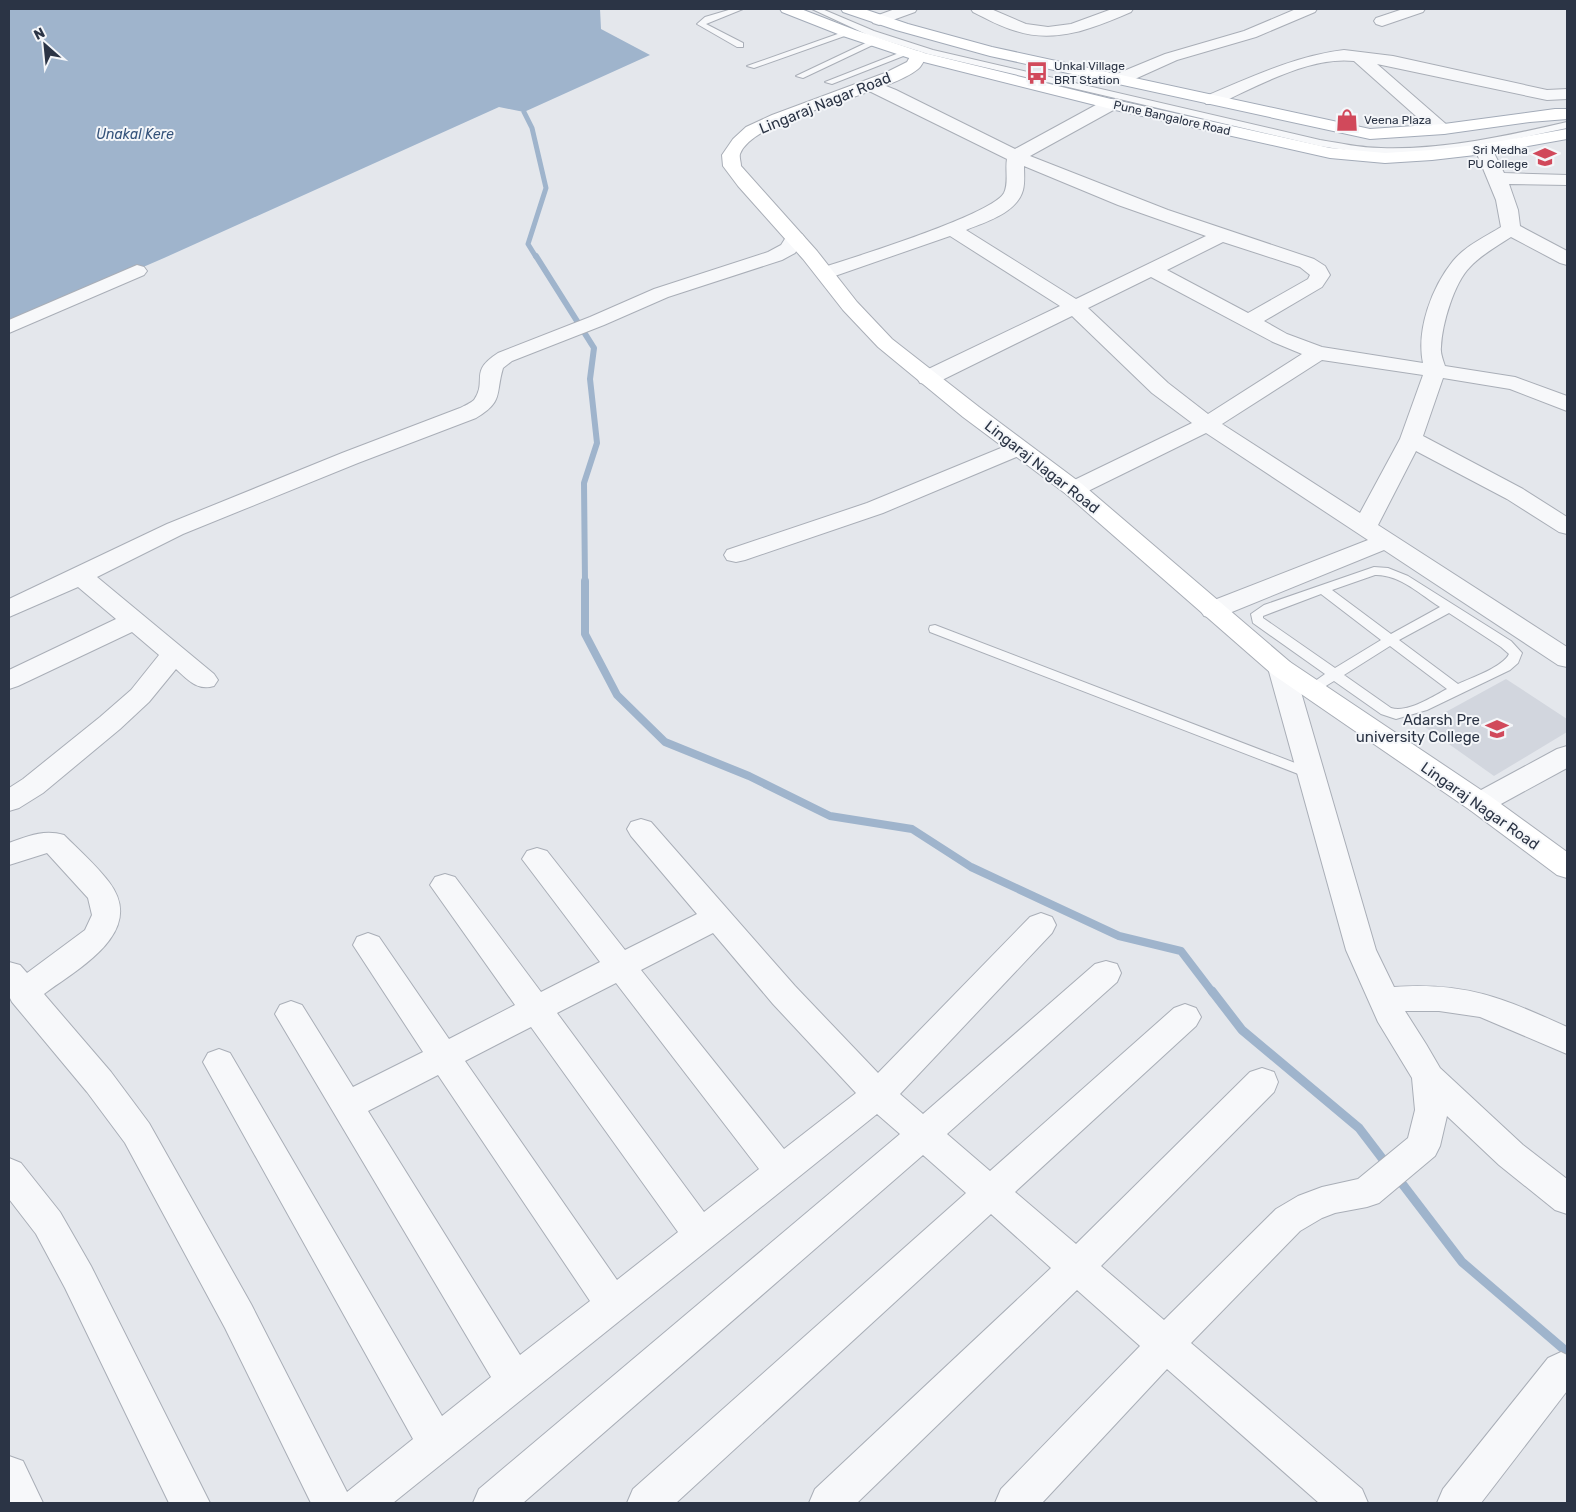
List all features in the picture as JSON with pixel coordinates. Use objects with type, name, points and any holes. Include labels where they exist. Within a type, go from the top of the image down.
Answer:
[{"type":"main road","name":"Pune Bangalore Road","points":[[788,9],[913,55],[1111,104],[1330,153],[1385,158],[1484,149],[1567,134]]},
{"type":"main road","name":"Pune Bangalore Road","points":[[844,13],[879,20],[990,51],[1370,134],[1407,133],[1514,118],[1567,114]]},
{"type":"main road","name":"Lingaraj Nagar Road","points":[[913,55],[913,65],[906,70],[778,119],[752,131],[738,143],[732,155],[732,166],[825,273],[850,306],[879,336],[928,378],[1074,489],[1281,668],[1480,803],[1567,867]]},
{"type":"street","points":[[879,20],[909,9]]},
{"type":"street","points":[[979,9],[1021,28],[1055,32],[1088,23],[1125,9]]},
{"type":"street","points":[[1120,78],[1171,58],[1250,34],[1309,9]]},
{"type":"street","points":[[1382,22],[1417,9]]},
{"type":"street","points":[[1212,100],[1291,66],[1326,57],[1358,56],[1447,72],[1542,94],[1567,94]]},
{"type":"street","points":[[1358,56],[1441,129]]},
{"type":"street","points":[[871,85],[1016,156],[1145,210],[1307,263],[1318,270],[1320,275],[1315,283],[1249,321]]},
{"type":"street","points":[[1016,156],[1111,104]]},
{"type":"street","points":[[1484,149],[1507,207],[1511,222],[1510,230]]},
{"type":"street","points":[[825,273],[951,229],[997,209],[1010,200],[1016,183],[1016,156]]},
{"type":"street","points":[[1496,178],[1567,180]]},
{"type":"street","points":[[951,229],[1075,307],[1160,388],[1206,424],[1567,659]]},
{"type":"street","points":[[1510,230],[1567,259]]},
{"type":"street","points":[[1365,527],[1412,438],[1435,371],[1430,348],[1438,310],[1449,282],[1461,264],[1475,252],[1510,230]]},
{"type":"street","points":[[928,378],[1221,236]]},
{"type":"street","points":[[9,609],[175,529],[350,458],[468,413],[483,404],[490,385],[493,365],[505,356],[597,321],[683,285],[775,256],[788,249],[795,238]]},
{"type":"street","points":[[1152,270],[1295,345],[1318,353],[1515,383],[1567,404]]},
{"type":"street","points":[[9,327],[137,271]]},
{"type":"street","points":[[1074,489],[1206,424],[1318,353]]},
{"type":"street","points":[[1412,438],[1515,494],[1567,527]]},
{"type":"street","points":[[736,555],[874,508],[1018,448]]},
{"type":"street","points":[[1213,610],[1386,541]]},
{"type":"street","points":[[80,576],[205,680]]},
{"type":"street","points":[[9,680],[134,621]]},
{"type":"street","points":[[9,801],[32,786],[110,723],[140,696],[174,654]]},
{"type":"street","points":[[1015,1503],[1166,1344],[1288,1220],[1310,1207],[1334,1198],[1367,1192],[1423,1146],[1432,1110],[1428,1078],[1415,1052],[1394,1022],[1362,950],[1281,668]]},
{"type":"street","points":[[1480,803],[1567,756]]},
{"type":"street","points":[[641,829],[784,994],[878,1095],[1348,1503]]},
{"type":"street","points":[[9,854],[38,843],[54,842],[99,890],[105,901],[107,915],[96,938],[16,984],[100,1082],[137,1133],[238,1316],[332,1503]]},
{"type":"street","points":[[537,859],[781,1172]]},
{"type":"street","points":[[445,885],[701,1235]]},
{"type":"street","points":[[347,1106],[717,917]]},
{"type":"street","points":[[362,1503],[878,1095],[1040,925]]},
{"type":"street","points":[[368,945],[613,1305]]},
{"type":"street","points":[[493,1503],[923,1135],[1106,973]]},
{"type":"street","points":[[1385,1000],[1413,998],[1454,1000],[1492,1008],[1567,1042]]},
{"type":"street","points":[[291,1014],[515,1382]]},
{"type":"street","points":[[647,1503],[1185,1017]]},
{"type":"street","points":[[219,1062],[437,1444]]},
{"type":"street","points":[[1428,1078],[1511,1155],[1567,1199]]},
{"type":"street","points":[[829,1503],[1077,1266],[1262,1082]]},
{"type":"street","points":[[9,1173],[48,1223],[78,1277],[190,1503]]},
{"type":"street","points":[[1456,1503],[1561,1370]]},
{"type":"street","points":[[9,1475],[23,1503]]},
{"type":"lane","points":[[739,9],[708,19],[701,24],[740,45]]},
{"type":"lane","points":[[816,9],[844,13],[871,33],[931,52],[1320,143],[1381,151],[1429,148],[1479,142],[1567,124]]},
{"type":"lane","points":[[751,66],[849,33]]},
{"type":"lane","points":[[800,76],[876,42]]},
{"type":"lane","points":[[829,82],[913,55]]},
{"type":"lane","points":[[1374,571],[1394,573],[1506,644],[1516,653],[1513,660],[1505,667],[1422,707],[1396,714],[1386,711],[1257,620],[1257,614],[1268,608],[1322,590],[1374,571]]},
{"type":"lane","points":[[1322,590],[1457,690]]},
{"type":"lane","points":[[1311,690],[1333,674],[1390,640],[1449,608]]},
{"type":"lane","points":[[935,630],[1311,774]]},
{"type":"shaded area","name":"Adarsh Pre university College","points":[[1506,679],[1567,719],[1567,732],[1494,776],[1422,725]]},
{"type":"water","name":"Unakal Kere","points":[[9,9],[600,9],[601,29],[650,55],[524,112],[499,107],[164,258],[9,325]]},
{"type":"waterway","points":[[524,112],[532,128],[546,188],[528,244],[536,257]]},
{"type":"waterway","points":[[536,256],[594,348],[590,379],[597,443],[584,483],[585,582]]},
{"type":"waterway","points":[[585,582],[585,634],[617,695],[665,742],[749,776],[830,816],[912,829],[971,867],[1119,936],[1181,951],[1213,993]]},
{"type":"waterway","points":[[1212,991],[1242,1030],[1359,1128],[1388,1166]]},
{"type":"waterway","points":[[1397,1177],[1462,1262],[1567,1352]]},
{"type":"place","name":"Unkal Village BRT Station","points":[[1037,73]]},
{"type":"place","name":"Veena Plaza","points":[[1347,120]]},
{"type":"place","name":"Sri Medha PU College","points":[[1545,157]]},
{"type":"place","name":"Adarsh Pre university College","points":[[1497,729]]}]
